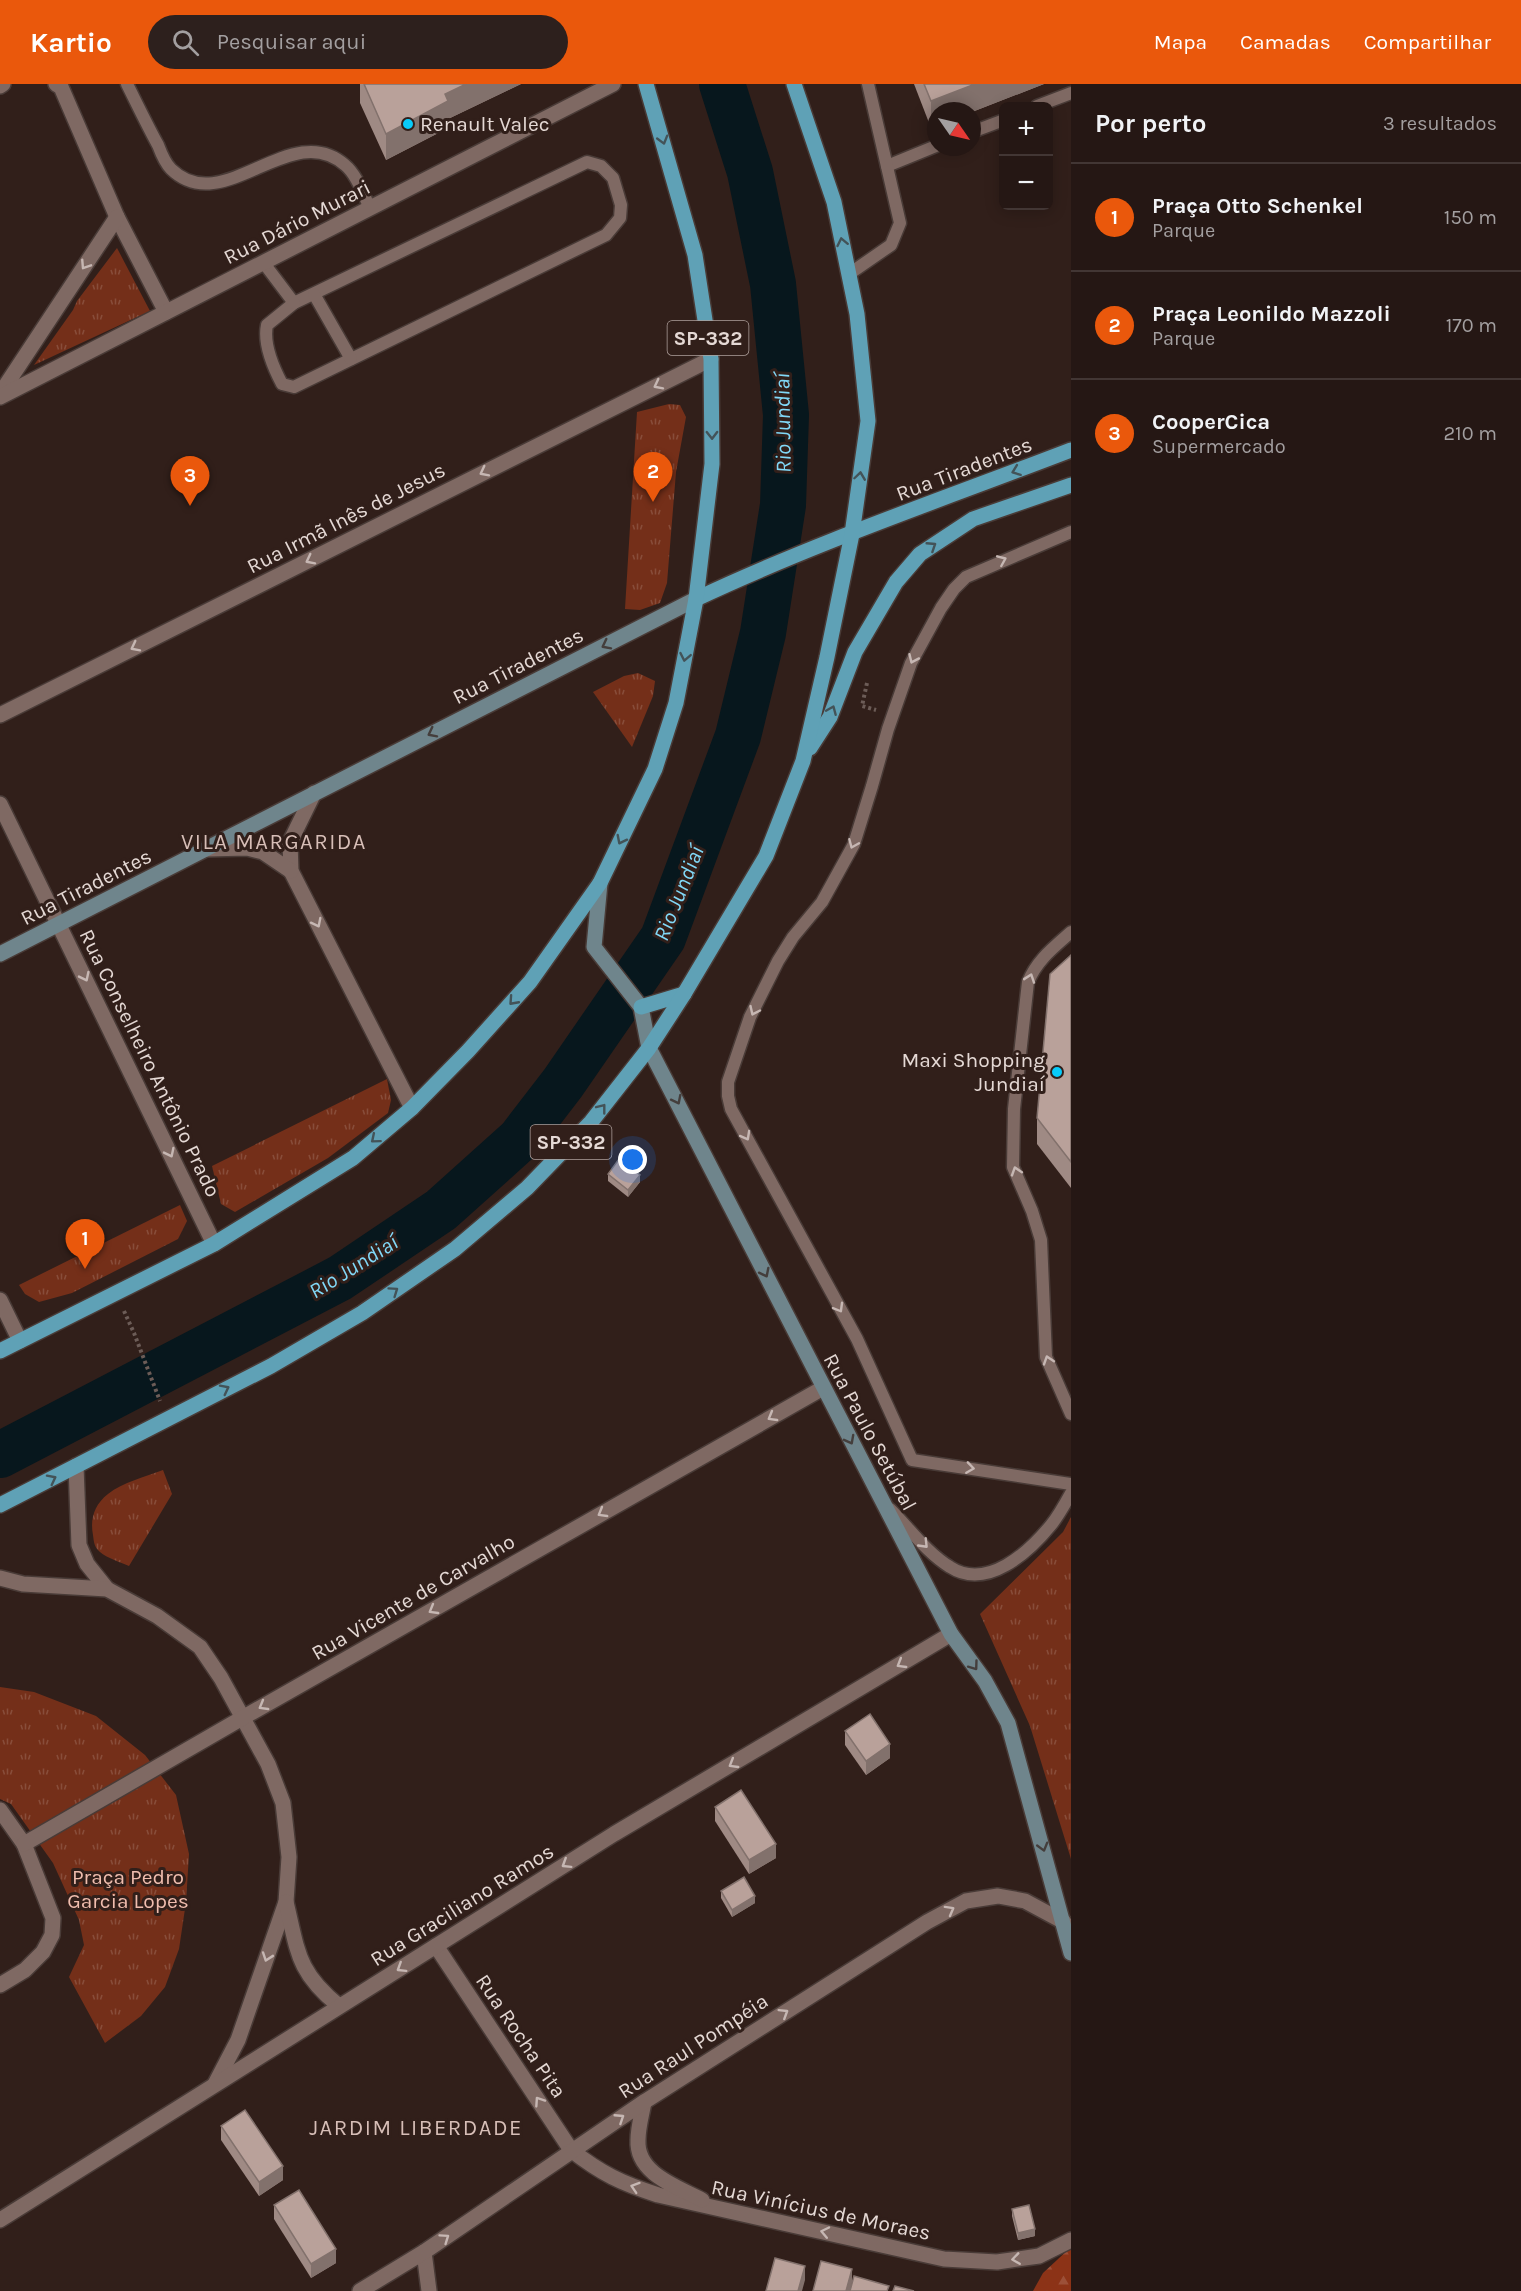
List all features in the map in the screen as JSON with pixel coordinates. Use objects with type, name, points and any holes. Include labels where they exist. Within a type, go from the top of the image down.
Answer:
[{"type":"main road","name":"SP-332","points":[[0,1352],[214,1244],[353,1158],[412,1108],[468,1051],[530,982],[600,882],[655,769],[676,703],[696,599],[712,464],[711,359],[695,255],[646,84]]},
{"type":"main road","name":"SP-332","points":[[0,1505],[271,1366],[362,1313],[455,1249],[527,1188],[591,1122],[649,1048],[766,856],[803,761],[852,534],[868,421],[857,314],[834,202],[794,84]]},
{"type":"main road","name":"Rua Tiradentes","points":[[696,599],[830,542],[1071,450]]},
{"type":"main road","points":[[803,761],[830,717],[855,652],[896,582],[920,554],[973,519],[1071,485]]},
{"type":"main road","points":[[641,1007],[684,994]]},
{"type":"street","name":"Rua Dário Murari","points":[[0,396],[613,84]]},
{"type":"street","points":[[58,86],[117,217],[165,312]]},
{"type":"street","points":[[0,396],[117,217]]},
{"type":"street","name":"Rua Irmã Inês de Jesus","points":[[0,715],[711,359]]},
{"type":"street","name":"Rua Tiradentes","points":[[0,954],[696,599]]},
{"type":"street","points":[[314,793],[290,842],[291,871],[412,1108]]},
{"type":"street","name":"Rua Conselheiro Antônio Prado","points":[[0,804],[214,1244]]},
{"type":"street","points":[[207,849],[247,848],[263,852],[291,871]]},
{"type":"street","name":"Rua Paulo Setúbal","points":[[600,882],[594,947],[641,1007],[649,1048],[823,1388],[951,1634],[985,1681],[1008,1723],[1071,1953]]},
{"type":"street","points":[[0,1300],[20,1341]]},
{"type":"street","name":"Rua Vicente de Carvalho","points":[[24,1844],[823,1388]]},
{"type":"street","points":[[76,1466],[79,1545],[87,1564],[107,1589],[157,1616],[200,1647],[244,1717],[268,1764],[283,1803],[289,1857],[286,1902],[238,2040],[214,2085]]},
{"type":"street","points":[[0,1578],[23,1584],[107,1589]]},
{"type":"street","name":"Rua Graciliano Ramos","points":[[0,2220],[614,1834],[951,1634]]},
{"type":"street","points":[[0,1810],[24,1844],[53,1918],[52,1935],[43,1952],[25,1970],[0,1985]]},
{"type":"street","name":"Rua Raul Pompéia","points":[[360,2291],[424,2252],[644,2102],[927,1922],[966,1901],[998,1896],[1025,1901],[1064,1922]]},
{"type":"street","points":[[286,1902],[299,1957],[308,1976],[339,2007]]},
{"type":"street","name":"Rua Rocha Pita","points":[[436,1946],[571,2150]]},
{"type":"street","points":[[644,2102],[637,2141],[640,2156],[647,2169],[718,2209]]},
{"type":"street","name":"Rua Vinícius de Moraes","points":[[571,2150],[597,2170],[620,2182],[658,2195],[944,2259],[997,2262],[1039,2256],[1071,2240]]},
{"type":"street","points":[[424,2252],[429,2291]]},
{"type":"lane","points":[[127,84],[169,168],[183,179],[196,184],[212,184],[299,152],[321,152],[345,164],[370,208]]},
{"type":"lane","points":[[849,274],[891,245],[900,224],[868,84]]},
{"type":"lane","points":[[1047,102],[1071,93]]},
{"type":"lane","points":[[981,129],[999,122]]},
{"type":"lane","points":[[887,166],[927,150]]},
{"type":"lane","points":[[587,162],[601,166],[613,178],[621,205],[620,218],[606,235],[294,387],[282,384],[275,372],[265,336],[267,325],[294,303],[587,162]]},
{"type":"lane","points":[[263,262],[294,303]]},
{"type":"lane","points":[[314,294],[351,359]]},
{"type":"lane","points":[[1071,531],[966,577],[954,589],[941,608],[911,663],[892,714],[854,844],[822,902],[794,936],[774,970],[750,1017],[728,1082],[731,1109],[857,1339],[912,1460],[1071,1484]]},
{"type":"lane","points":[[1071,932],[1044,956],[1033,969],[1028,982],[1014,1109],[1013,1167],[1032,1211],[1041,1240],[1046,1356],[1071,1414]]},
{"type":"lane","points":[[883,1502],[950,1568],[964,1574],[980,1575],[1000,1569],[1026,1551],[1052,1524],[1071,1493]]},
{"type":"path","points":[[868,680],[862,706],[892,714]]},
{"type":"path","points":[[134,1333],[160,1402]]},
{"type":"green space","points":[[117,248],[150,311],[34,365],[77,301]]},
{"type":"green space","points":[[669,404],[680,405],[686,417],[676,472],[667,583],[660,603],[640,610],[625,609],[637,412]]},
{"type":"green space","points":[[638,673],[655,681],[653,696],[632,747],[593,692],[624,676]]},
{"type":"green space","points":[[387,1079],[391,1100],[388,1113],[328,1158],[235,1212],[221,1204],[212,1166]]},
{"type":"green space","points":[[180,1205],[187,1221],[178,1239],[72,1293],[39,1302],[25,1294],[19,1285]]},
{"type":"green space","points":[[163,1470],[172,1494],[129,1566],[103,1554],[95,1546],[92,1529],[94,1513],[99,1503],[120,1486]]},
{"type":"green space","points":[[1071,1517],[1071,1859],[1030,1726],[980,1614],[1063,1532]]},
{"type":"green space","name":"Praça Pedro Garcia Lopes","points":[[0,1687],[34,1692],[96,1716],[145,1755],[176,1795],[189,1854],[186,1902],[179,1949],[165,1987],[141,2016],[105,2043],[69,1977],[84,1945],[79,1920],[53,1863],[11,1804],[0,1799]]},
{"type":"green space","points":[[1071,2247],[1071,2291],[1033,2291],[1043,2273]]},
{"type":"building","points":[[364,84],[466,84],[445,94],[448,101],[386,134]]},
{"type":"building","points":[[924,84],[975,84],[931,101]]},
{"type":"building","name":"Maxi Shopping Jundiaí","points":[[1071,955],[1071,1162],[1037,1118],[1050,974]]},
{"type":"building","points":[[619,1159],[640,1175],[628,1190],[608,1174]]},
{"type":"building","points":[[870,1714],[890,1744],[866,1761],[845,1731]]},
{"type":"building","points":[[741,1790],[776,1844],[749,1860],[715,1807]]},
{"type":"building","points":[[744,1877],[755,1896],[732,1910],[721,1891]]},
{"type":"building","points":[[245,2110],[283,2166],[259,2182],[221,2126]]},
{"type":"building","points":[[299,2190],[336,2249],[311,2264],[274,2205]]},
{"type":"building","points":[[1029,2205],[1035,2229],[1018,2233],[1012,2209]]},
{"type":"building","points":[[775,2258],[805,2266],[798,2291],[766,2291]]},
{"type":"building","points":[[821,2261],[852,2269],[846,2291],[813,2291]]},
{"type":"building","points":[[854,2276],[889,2286],[887,2291],[850,2291]]},
{"type":"building","points":[[895,2286],[914,2291],[893,2291]]},
{"type":"waterway","name":"Rio Jundiaí","points":[[0,1455],[340,1278],[441,1210],[520,1139],[563,1083],[663,938],[738,736],[763,633],[783,505],[786,415],[773,284],[750,172],[722,84]]},
{"type":"place","name":"Renault Valec","points":[[408,124]]},
{"type":"place","name":"Praça Leonildo Mazzoli","points":[[653,502]]},
{"type":"place","name":"CooperCica","points":[[190,506]]},
{"type":"place","name":"Maxi Shopping Jundiaí","points":[[1057,1072]]},
{"type":"place","name":"Praça Otto Schenkel","points":[[85,1269]]},
{"type":"district","name":"VILA MARGARIDA","points":[[274,841]]},
{"type":"district","name":"JARDIM LIBERDADE","points":[[416,2127]]}]
